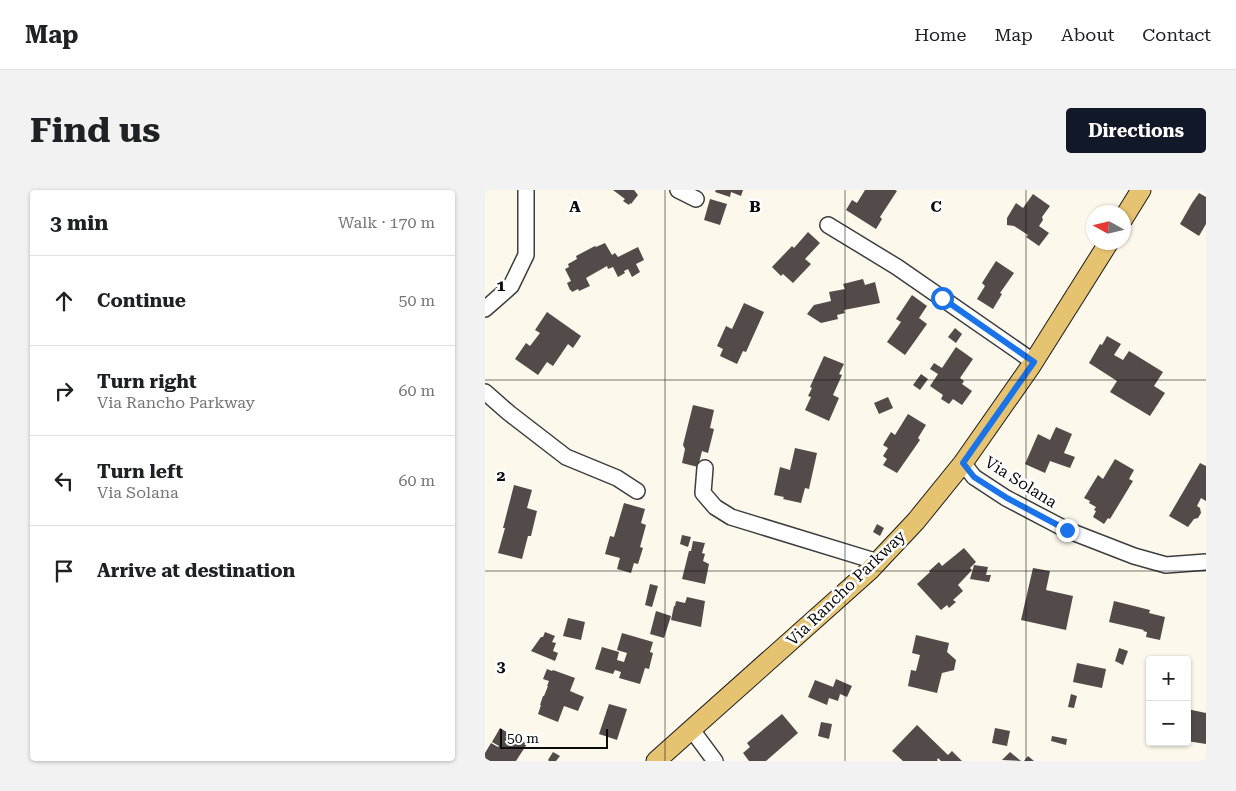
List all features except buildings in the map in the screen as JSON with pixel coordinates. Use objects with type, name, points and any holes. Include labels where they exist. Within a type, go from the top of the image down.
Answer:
[{"type":"main road","points":[[1131,206],[1141,190]]},
{"type":"main road","name":"Via Rancho Parkway","points":[[656,761],[869,571],[916,521],[963,463],[1034,362],[1104,250]]},
{"type":"street","points":[[485,309],[511,286],[527,255],[526,190]]},
{"type":"street","points":[[678,190],[696,199]]},
{"type":"street","points":[[828,225],[897,267],[1034,362]]},
{"type":"street","points":[[485,392],[565,457],[617,478],[637,491]]},
{"type":"street","name":"Via Solana","points":[[963,463],[974,477],[1007,498],[1067,530],[1134,556],[1166,565],[1206,562]]},
{"type":"street","points":[[705,468],[703,493],[715,507],[731,517],[877,562]]},
{"type":"street","points":[[692,730],[715,761]]},
{"type":"route","points":[[942,298],[1034,362],[963,463],[974,477],[1007,498],[1067,530]]}]
